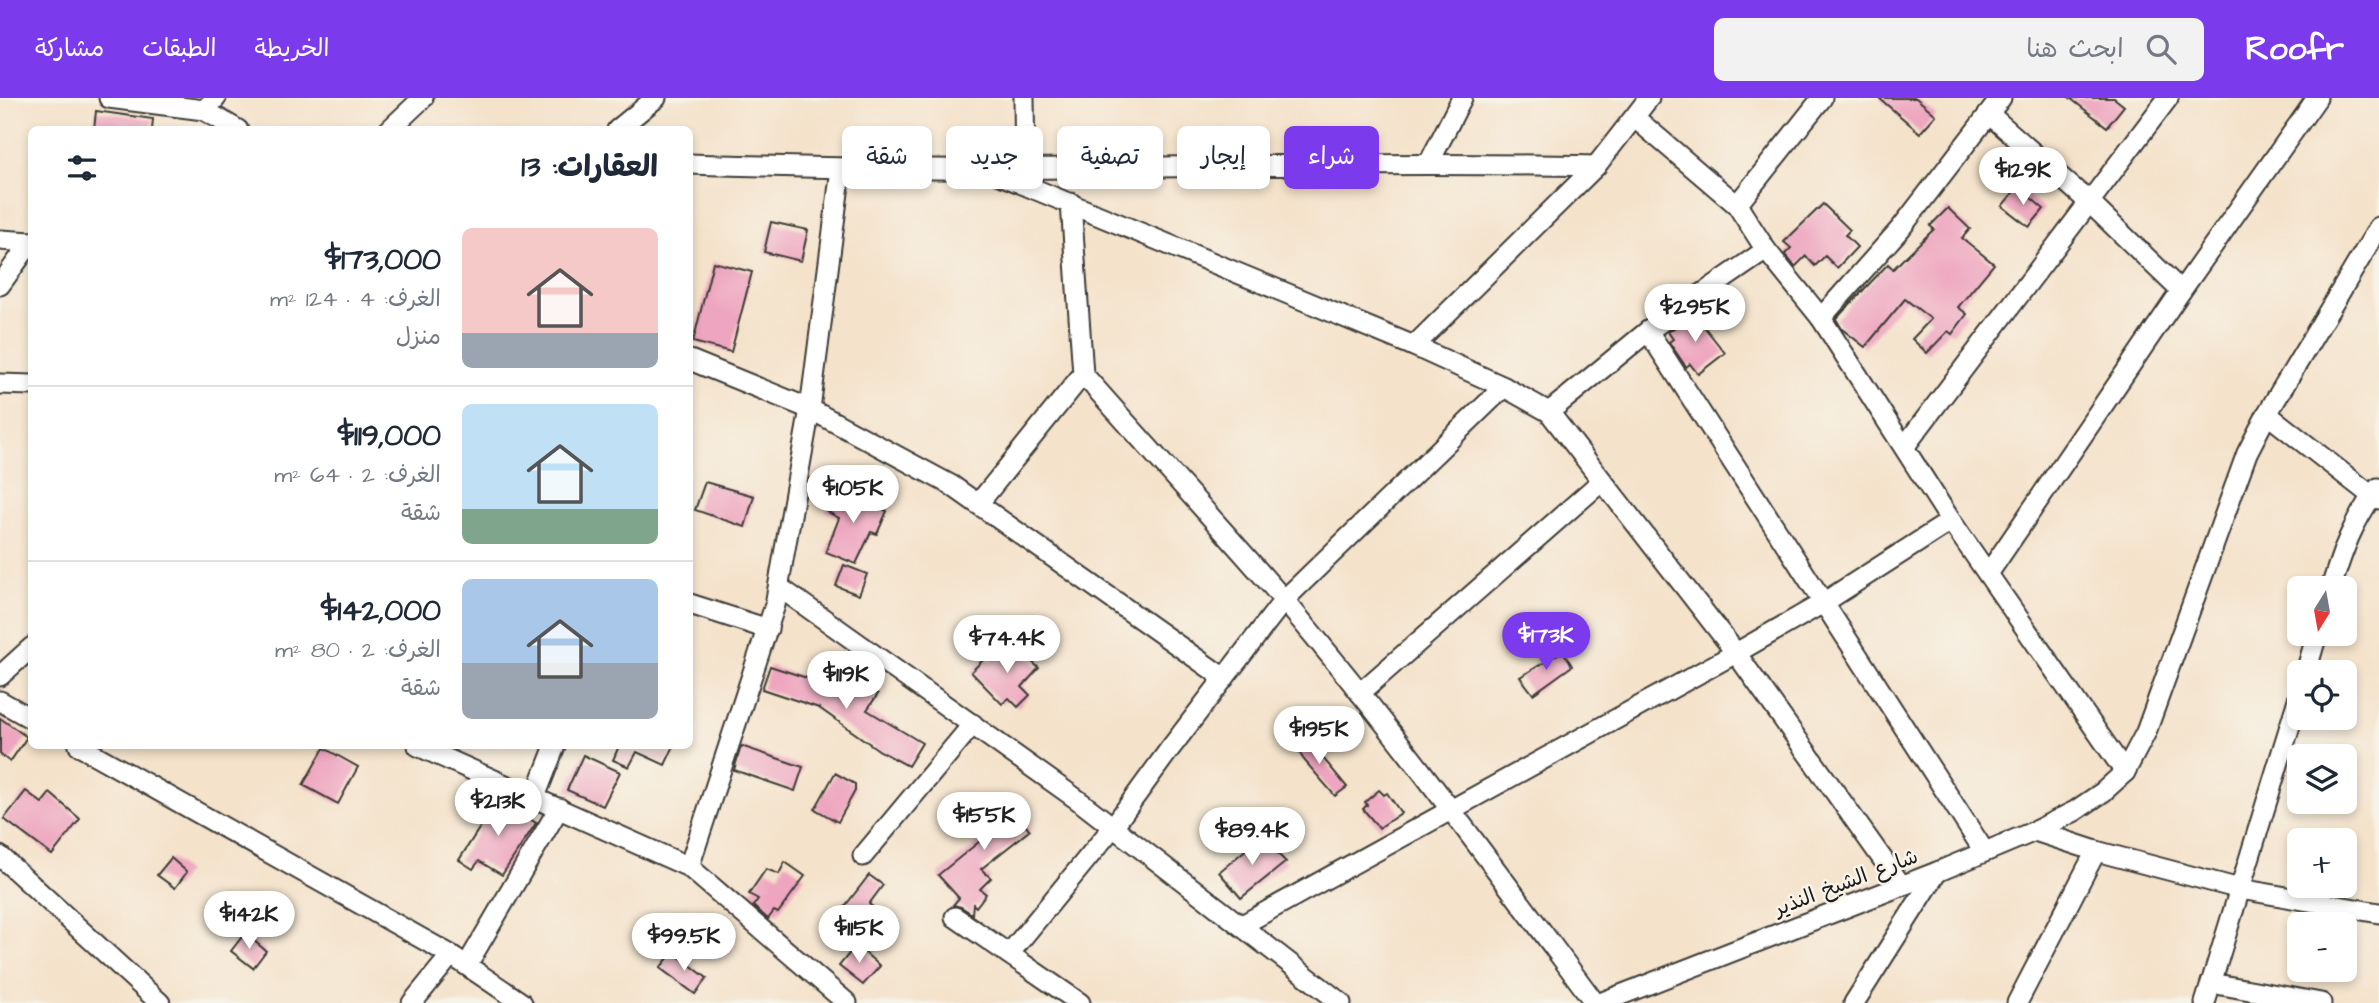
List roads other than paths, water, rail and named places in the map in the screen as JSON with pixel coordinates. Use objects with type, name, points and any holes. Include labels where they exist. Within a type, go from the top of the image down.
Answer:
[{"type":"street","points":[[109,98],[210,104],[234,126]]},
{"type":"street","points":[[392,126],[423,98]]},
{"type":"street","points":[[622,126],[656,98]]},
{"type":"street","points":[[1024,98],[1024,126]]},
{"type":"street","points":[[1429,163],[1462,98]]},
{"type":"street","points":[[1414,346],[1596,166],[1649,98]]},
{"type":"street","points":[[1737,205],[1822,98]]},
{"type":"street","points":[[1821,318],[1901,228],[2001,98]]},
{"type":"street","points":[[1905,446],[2168,98]]},
{"type":"street","points":[[1988,574],[2180,291],[2317,98]]},
{"type":"street","points":[[1989,114],[2090,203],[2180,291]]},
{"type":"street","points":[[1635,118],[1737,205],[1766,250],[1821,318],[1951,521],[2124,772]]},
{"type":"street","points":[[1043,168],[1429,163],[1596,166]]},
{"type":"street","points":[[693,164],[946,169]]},
{"type":"street","points":[[690,867],[768,629],[779,587],[810,409],[841,169]]},
{"type":"street","points":[[1035,189],[1414,346],[1504,387],[1549,412],[1737,653],[1901,885]]},
{"type":"street","points":[[1070,203],[1083,374],[1284,600],[1451,809],[1598,1003]]},
{"type":"street","name":"شارع الشيخ النذير","points":[[1598,1003],[1937,872],[2035,831],[2076,811],[2103,792],[2124,772],[2146,732],[2247,453],[2267,414],[2379,227]]},
{"type":"street","points":[[0,240],[28,242]]},
{"type":"street","points":[[0,285],[28,246]]},
{"type":"street","points":[[1549,412],[1648,331],[1766,250]]},
{"type":"street","points":[[1648,331],[1984,851]]},
{"type":"street","points":[[693,361],[810,409],[951,485],[1224,678]]},
{"type":"street","points":[[978,504],[1083,374]]},
{"type":"street","points":[[0,384],[28,385]]},
{"type":"street","points":[[1009,954],[1113,827],[1284,600],[1504,387]]},
{"type":"street","points":[[2267,414],[2377,494],[2362,508],[2352,527],[2335,576]]},
{"type":"street","points":[[1360,693],[1602,481]]},
{"type":"street","points":[[1242,925],[1737,653],[1823,603],[1951,521]]},
{"type":"street","points":[[779,587],[1079,800],[1341,1003]]},
{"type":"street","points":[[693,605],[768,629]]},
{"type":"street","points":[[0,676],[28,651]]},
{"type":"street","points":[[0,701],[28,717]]},
{"type":"street","points":[[863,856],[974,724]]},
{"type":"street","points":[[2206,1003],[2288,730]]},
{"type":"street","points":[[84,749],[459,960],[522,1003]]},
{"type":"street","points":[[425,749],[690,867],[847,1003]]},
{"type":"street","points":[[535,797],[554,749]]},
{"type":"street","points":[[412,1003],[459,960],[559,808]]},
{"type":"street","points":[[2035,831],[2096,851],[2240,889],[2379,913]]},
{"type":"street","points":[[2017,1003],[2096,851]]},
{"type":"street","points":[[0,856],[160,1003]]},
{"type":"street","points":[[1854,1003],[1937,872]]},
{"type":"street","points":[[955,917],[1080,1003]]},
{"type":"street","points":[[2211,983],[2321,1003]]}]
